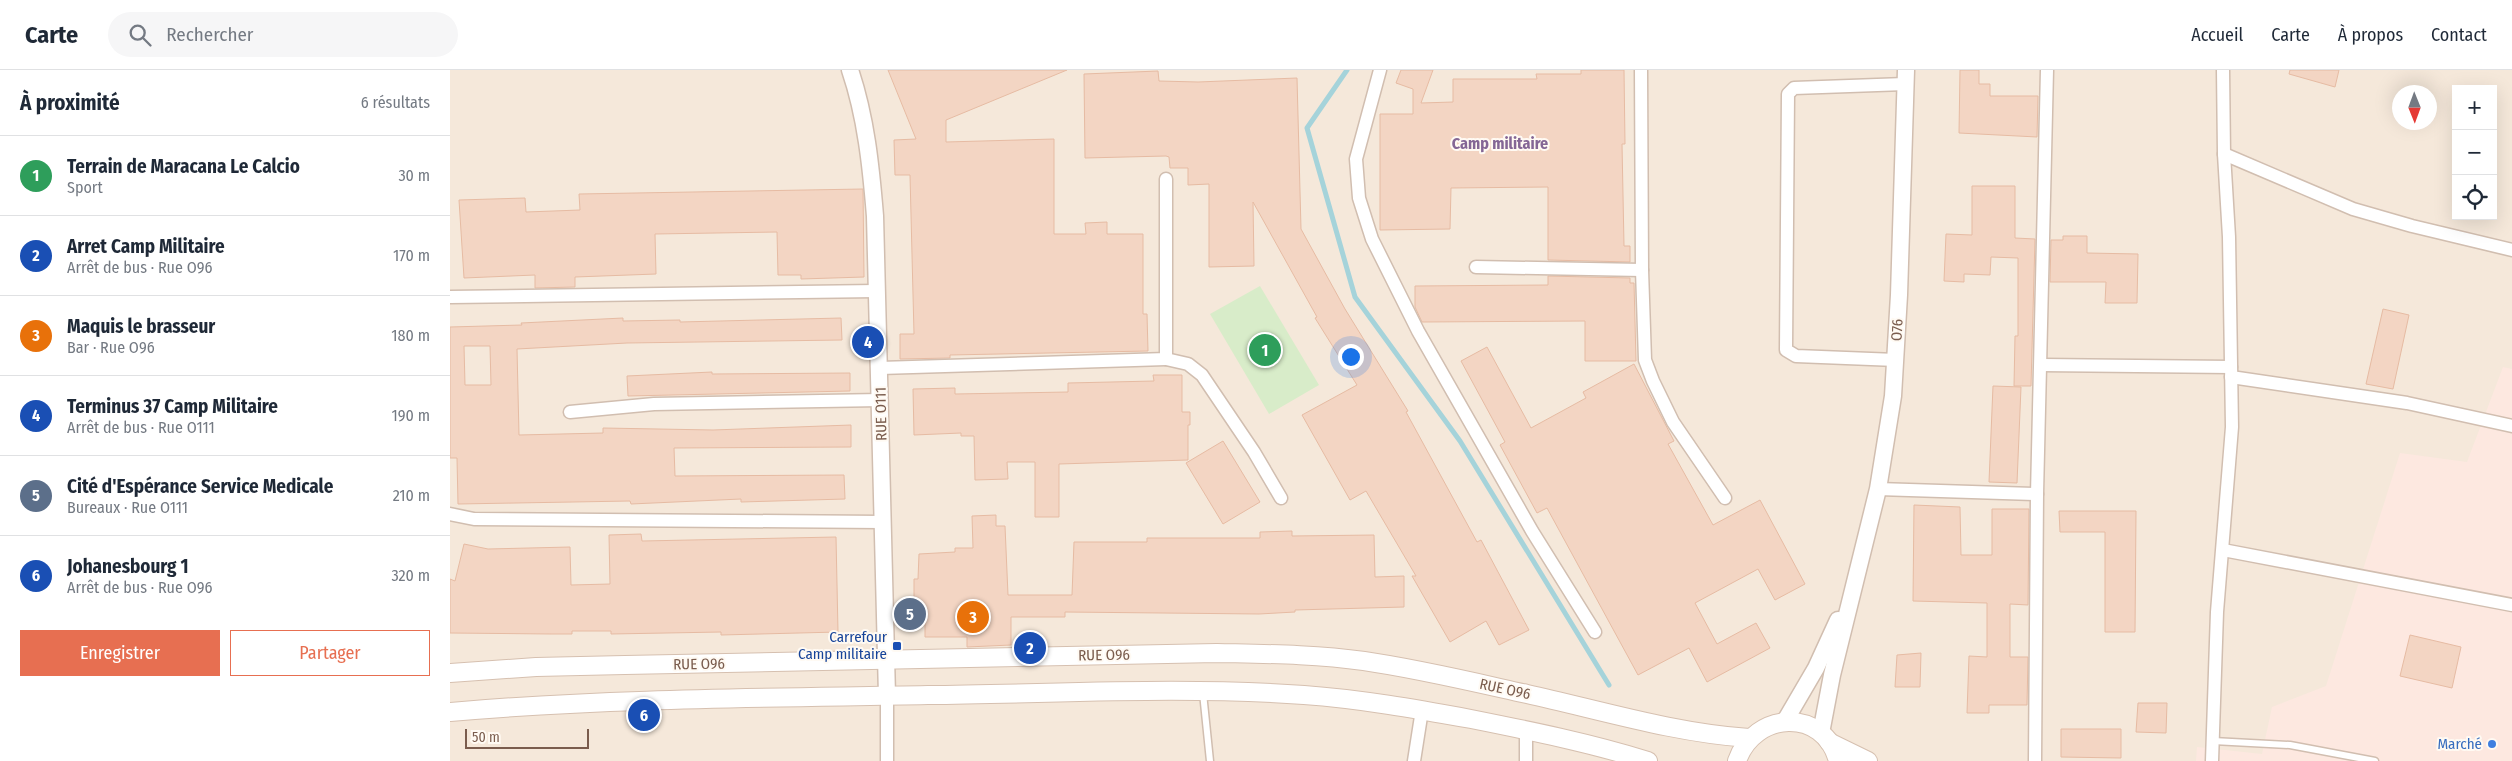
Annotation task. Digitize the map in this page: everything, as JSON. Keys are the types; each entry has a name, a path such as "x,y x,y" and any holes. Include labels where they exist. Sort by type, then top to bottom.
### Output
{"main road":[{"name":"RUE O96","path":"450,673 536,668 1207,654 1307,655 1363,661 1414,670 1724,736 1749,738"},
{"path":"450,712 518,706 640,701 887,696 1203,692 1303,695 1422,710 1526,730 1613,750 1648,761"},
{"path":"1737,761 1749,738 1771,724 1785,721 1810,726 1825,738 1868,761"},
{"path":"1825,738 1838,761"}],"street":[{"name":"RUE O111","path":"850,70 862,115 871,164 881,400 887,761"},
{"path":"1380,70 1364,123 1356,159 1358,198 1372,239 1422,340 1532,531 1596,632"},
{"path":"1641,70 1642,270 1645,360 1673,422 1725,498"},
{"path":"2035,761 2037,494 2042,365 2047,70"},
{"path":"2212,761 2217,612 2224,550 2232,427 2229,237 2224,154 2223,70"},
{"path":"1896,360 1796,356 1786,350 1788,94 1794,88 1906,77"},
{"name":"O76","path":"1854,586 1878,489 1896,360 1906,77"},
{"path":"2224,154 2352,209 2412,226 2512,250"},
{"path":"1166,179 1166,359"},
{"path":"1476,267 1642,270"},
{"path":"450,297 877,291"},
{"path":"880,368 1166,359 1188,364 1202,375 1254,452 1281,498"},
{"path":"2042,365 2231,372 2407,403 2512,426"},
{"path":"570,412 654,404 881,400"},
{"path":"1878,489 2037,494"},
{"path":"450,514 474,519 882,522"},
{"path":"2224,550 2512,605"},
{"path":"1785,721 1816,668 1854,586"},
{"path":"1825,738 1854,586"},
{"path":"1414,761 1422,710"},
{"path":"1526,730 1526,761"}],"lane":[{"path":"1203,692 1210,761"},
{"path":"2213,741 2290,746 2375,761"}],"shaded area":[{"path":"450,70 2512,70 2512,761 450,761"},
{"path":"2503,367 2512,369 2512,761 2196,761 2197,747 2262,754 2272,707 2326,686 2400,453 2467,462"}],"green space":[{"path":"1260,286 1319,385 1269,414 1210,314"}],"building":[{"path":"888,70 1067,70 946,120 946,142 1054,139 1054,234 1086,234 1085,223 1107,222 1107,234 1143,234 1143,314 1147,314 1148,351 950,355 950,358 900,359 900,334 914,334 910,175 895,175 894,140 916,139"},
{"path":"1401,70 1433,70 1421,103 1453,102 1453,79 1537,79 1536,74 1581,74 1581,70 1624,70 1625,144 1622,144 1624,246 1630,246 1630,262 1548,260 1548,187 1451,188 1450,229 1380,230 1380,114 1413,114 1413,89 1396,83"},
{"path":"1960,70 1979,70 1979,84 1990,84 1990,96 2038,96 2037,137 1959,133"},
{"path":"2290,70 2339,70 2335,87 2289,74"},
{"path":"1158,71 1159,81 1198,82 1297,78 1301,229 1345,309 1408,411 1406,412 1477,542 1481,540 1529,630 1499,645 1486,621 1450,642 1412,576 1416,576 1366,491 1350,500 1302,415 1357,385 1315,318 1317,317 1253,202 1254,266 1209,267 1209,184 1188,185 1188,168 1170,168 1169,157 1166,156 1085,158 1084,74"},
{"path":"1972,186 2015,186 2015,238 2035,239 2031,386 2014,386 2015,336 2018,336 2018,258 1991,257 1990,275 1964,274 1964,282 1944,281 1946,234 1972,235"},
{"path":"863,189 864,277 801,279 801,275 778,275 777,232 655,234 656,274 575,277 575,287 535,288 535,275 464,278 459,200 525,198 526,212 580,210 579,194"},
{"path":"2063,236 2087,236 2087,253 2138,254 2137,303 2105,303 2106,282 2050,282 2051,240 2063,240"},
{"path":"1548,276 1630,278 1630,283 1634,283 1636,361 1585,361 1585,321 1422,322 1415,307 1415,286 1548,285"},
{"path":"2383,309 2409,315 2393,389 2366,384"},
{"path":"623,318 623,321 680,320 680,322 841,318 842,340 627,343 517,349 519,435 603,433 603,428 713,430 851,425 851,447 674,448 675,476 844,475 845,499 741,502 741,499 631,504 630,501 458,504 457,458 450,458 450,327 522,325 521,323","holes":["464,346 490,346 491,385 465,385"]},
{"path":"1487,347 1531,428 1586,398 1583,392 1634,364 1674,441 1668,444 1713,525 1760,500 1805,584 1775,600 1758,569 1695,603 1717,644 1756,623 1770,648 1707,682 1689,648 1638,675 1547,508 1537,513 1500,445 1505,442 1461,361"},
{"path":"712,372 712,374 850,373 850,391 628,396 627,376"},
{"path":"1153,375 1182,375 1182,412 1190,412 1188,460 1059,464 1059,517 1035,517 1035,462 1007,462 1008,479 975,480 974,436 961,436 961,433 914,435 913,389 955,388 955,394 1068,392 1068,383 1154,381"},
{"path":"1993,386 2021,387 2017,483 1989,482"},
{"path":"1223,441 1260,502 1223,524 1186,463"},
{"path":"1914,505 1960,507 1961,555 1992,555 1992,509 2029,509 2028,605 2010,604 2010,657 2028,657 2027,705 1989,705 1989,713 1967,713 1969,656 1987,657 1987,603 1913,601"},
{"path":"2059,511 2136,511 2135,632 2105,632 2105,532 2060,532"},
{"path":"996,515 996,526 1005,526 1008,595 1072,595 1074,542 1147,542 1147,538 1260,538 1260,532 1292,531 1292,536 1374,535 1375,577 1404,576 1404,607 1295,610 1295,612 1259,614 1065,612 1065,617 1011,617 1011,645 967,647 967,637 925,637 925,606 914,606 914,579 918,579 919,554 955,552 955,548 973,548 972,516"},
{"path":"641,534 642,541 836,537 838,632 721,635 721,632 611,634 611,631 572,631 572,634 450,633 450,579 455,581 464,544 488,549 570,547 571,585 610,584 609,535"},
{"path":"2410,635 2461,647 2452,688 2400,676"},
{"path":"1921,653 1920,687 1895,687 1897,655"},
{"path":"2138,703 2167,703 2166,733 2136,732"},
{"path":"2061,729 2121,729 2121,758 2061,757"}],"waterway":[{"path":"1347,70 1307,128 1355,297 1460,441 1609,685"}],"place":[{"name":"Terminus 37 Camp Militaire","path":"868,342"},
{"name":"Terrain de Maracana Le Calcio","path":"1265,350"},
{"name":"Cité d'Espérance Service Medicale","path":"910,614"},
{"name":"Maquis le brasseur","path":"973,617"},
{"name":"Carrefour Camp militaire","path":"897,646"},
{"name":"Arret Camp Militaire","path":"1030,648"},
{"name":"Johanesbourg 1","path":"644,715"},
{"name":"Marché","path":"2492,744"}],"district":[{"name":"Camp militaire","path":"1500,143"}]}
